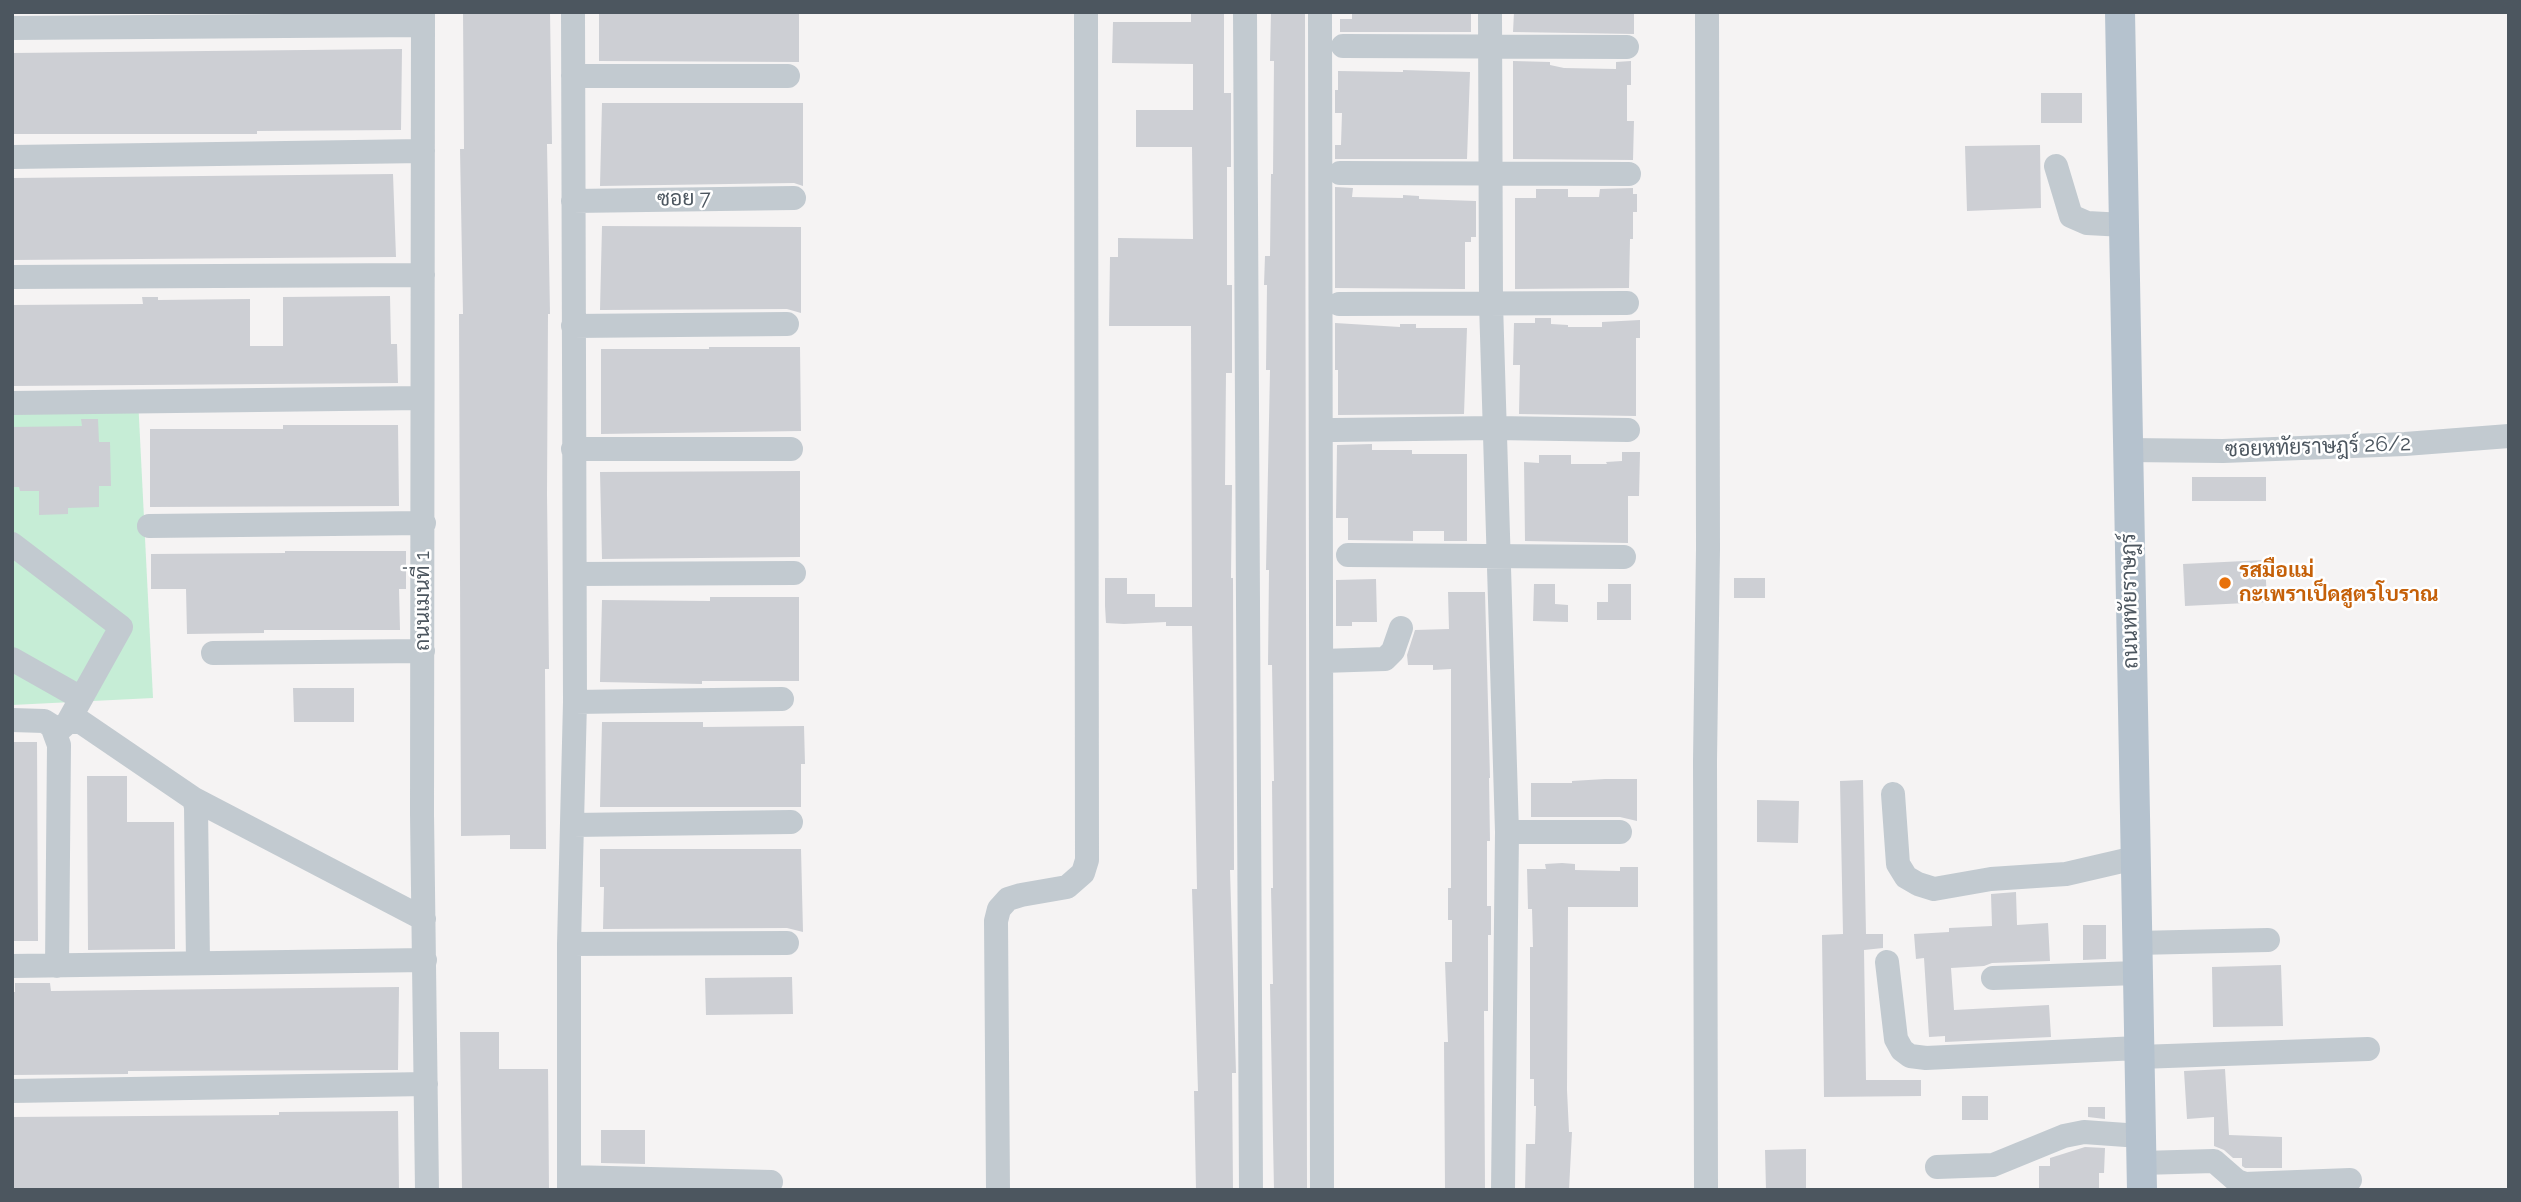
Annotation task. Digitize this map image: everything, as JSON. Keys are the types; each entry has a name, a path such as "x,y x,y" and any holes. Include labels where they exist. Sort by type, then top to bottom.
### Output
{"main road":[{"name":"ถนนหทัยราษฎร์","path":"2120,12 2141,1163"}],"street":[{"path":"573,12 573,449 576,574 569,944 569,1184 771,1182"},
{"path":"998,1190 996,920 999,909 1009,900 1021,895 1067,887 1083,873 1087,859 1086,12"},
{"path":"1245,12 1251,1190"},
{"path":"1320,12 1322,1190"},
{"path":"1490,12 1491,303 1507,832 1503,1190"},
{"path":"1706,1190 1705,761 1709,549 1707,12"},
{"path":"12,28 423,19"},
{"name":"ถนนเมนที่ 1","path":"423,19 422,814 427,1190"},
{"path":"1343,46 1627,47"},
{"path":"573,76 788,76"},
{"path":"12,157 423,151"},
{"path":"2056,166 2071,216 2087,223 2124,225"},
{"path":"1340,173 1629,174"},
{"name":"ซอย 7","path":"573,201 794,198"},
{"path":"12,277 423,275"},
{"path":"1339,304 1627,303"},
{"path":"573,326 787,324"},
{"path":"12,403 422,398"},
{"path":"1334,430 1628,430"},
{"name":"ซอยหทัยราษฎร์ 26/2","path":"2127,450 2223,451 2509,436"},
{"path":"573,449 791,449"},
{"path":"149,526 424,523"},
{"path":"12,544 121,627 82,698 62,728 59,746 57,966"},
{"path":"1348,555 1498,558 1624,556"},
{"path":"576,574 794,573"},
{"path":"1322,661 1385,659 1393,651 1401,628"},
{"path":"213,653 423,651"},
{"path":"12,659 82,698"},
{"path":"575,702 782,699"},
{"path":"12,720 44,721 62,728 81,722 194,799 424,919"},
{"path":"1893,794 1898,864 1906,877 1934,889 1991,879 2066,874 2135,858"},
{"path":"194,799 198,962"},
{"path":"573,825 791,822"},
{"path":"1507,832 1620,832"},
{"path":"2136,943 2268,940"},
{"path":"569,944 787,943"},
{"path":"12,966 425,961"},
{"path":"1887,962 1896,1040 1909,1056 1926,1058 2368,1049"},
{"path":"1993,978 2137,972"},
{"path":"12,1091 426,1084"},
{"path":"1937,1167 1993,1165 2064,1136 2084,1132 2141,1163 2214,1161 2237,1181 2245,1184 2350,1180"}],"green space":[{"path":"138,398 153,698 12,705 12,402"}],"building":[{"path":"463,12 550,12 552,144 547,144 550,314 547,494 549,669 545,669 546,849 510,849 510,835 461,836 459,314 463,314 460,149 464,149"},
{"path":"599,12 799,12 799,62 599,61"},
{"path":"1191,12 1224,12 1224,93 1231,93 1231,167 1227,167 1227,285 1232,285 1232,373 1226,373 1225,485 1232,485 1234,870 1230,870 1236,1073 1232,1073 1233,1190 1196,1190 1194,1091 1198,1091 1192,889 1197,889 1192,626 1166,626 1166,622 1106,623 1105,606 1105,578 1127,578 1127,594 1155,594 1155,607 1192,607 1191,326 1109,326 1110,257 1118,257 1118,238 1193,239 1192,147 1136,147 1136,110 1193,110 1193,64 1112,63 1113,22 1191,22"},
{"path":"1271,12 1305,12 1307,1190 1274,1190 1270,984 1273,984 1271,888 1274,781 1272,665 1268,665 1269,570 1266,570 1270,370 1266,370 1267,285 1264,285 1265,256 1270,256 1273,174 1274,61 1270,61"},
{"path":"1352,12 1471,12 1471,32 1340,32 1340,19 1352,19"},
{"path":"1514,12 1634,12 1634,34 1513,32"},
{"path":"402,49 401,130 257,131 257,134 12,134 12,53"},
{"path":"1513,61 1550,62 1550,65 1564,68 1616,69 1616,62 1631,61 1631,85 1627,85 1627,121 1634,121 1633,160 1513,159"},
{"path":"1338,71 1470,72 1467,159 1335,159 1335,145 1341,145 1342,113 1335,113"},
{"path":"2041,93 2082,93 2082,123 2041,123"},
{"path":"602,103 803,103 803,186 794,183 600,186"},
{"path":"2040,145 2041,208 1967,211 1965,146"},
{"path":"393,174 396,257 12,260 12,178"},
{"path":"1335,187 1353,188 1352,197 1403,198 1403,195 1419,196 1419,199 1476,201 1476,237 1471,237 1471,242 1465,242 1465,289 1335,288"},
{"path":"1633,188 1633,194 1637,194 1637,212 1633,212 1633,239 1630,239 1629,288 1515,289 1515,198 1536,198 1536,189 1568,189 1568,197 1599,197 1600,189"},
{"path":"602,226 801,227 801,313 787,309 600,310"},
{"path":"390,296 391,344 397,344 398,383 12,386 12,305 143,304 142,297 158,297 158,300 250,299 250,346 283,346 283,297"},
{"path":"1535,318 1551,318 1551,324 1568,327 1602,327 1602,322 1640,320 1640,338 1636,338 1636,416 1519,414 1520,365 1513,365 1514,323 1535,323"},
{"path":"1335,323 1467,328 1464,414 1338,415"},
{"path":"800,347 801,431 601,434 601,349"},
{"path":"81,419 98,419 99,442 110,442 111,486 99,486 99,507 68,508 68,514 39,515 39,491 20,491 19,487 12,487 12,427 82,426"},
{"path":"283,425 398,425 399,506 150,507 150,429 283,429"},
{"path":"1372,444 1372,450 1412,450 1412,454 1467,454 1467,541 1444,541 1444,531 1413,531 1413,541 1348,540 1348,518 1336,518 1337,445"},
{"path":"1622,452 1640,452 1639,496 1628,496 1628,543 1525,541 1524,462 1539,463 1539,455 1571,455 1571,464 1607,464 1606,462 1622,461"},
{"path":"800,471 800,557 602,559 600,472"},
{"path":"2192,477 2266,477 2266,501 2192,501"},
{"path":"406,551 406,589 399,589 400,630 264,630 264,633 187,634 186,589 151,589 151,554"},
{"name":"รสมือแม่ กะเพราเป็ดสูตรโบราณ","path":"2265,560 2267,602 2185,606 2183,564"},
{"path":"1734,578 1765,578 1765,598 1734,598"},
{"path":"1376,579 1377,622 1352,622 1352,626 1336,626 1336,580"},
{"path":"1534,584 1555,584 1555,604 1568,605 1568,622 1533,621"},
{"path":"1608,584 1631,584 1631,620 1597,620 1597,602 1608,602"},
{"path":"1448,592 1485,592 1490,778 1487,906 1491,906 1491,935 1488,935 1488,1011 1484,1011 1485,1190 1445,1190 1444,1042 1448,1042 1445,962 1452,962 1452,920 1448,920 1448,888 1451,888 1451,669 1433,670 1433,665 1408,665 1407,655 1415,630 1449,629"},
{"path":"710,597 799,597 799,681 702,681 702,684 600,682 602,600 710,601"},
{"path":"293,688 354,688 354,722 294,722"},
{"path":"602,722 703,722 703,727 804,726 805,764 801,764 801,807 600,807"},
{"path":"12,742 37,742 38,941 12,941"},
{"path":"87,776 127,776 127,822 174,822 175,949 88,950"},
{"path":"1637,779 1637,821 1620,817 1531,817 1531,783 1572,783"},
{"path":"1863,780 1866,934 1883,934 1883,948 1864,950 1866,1080 1921,1080 1921,1096 1824,1097 1822,935 1843,934 1840,781"},
{"path":"1757,800 1799,801 1798,843 1757,842"},
{"path":"600,849 801,849 803,932 787,928 603,929 604,887 600,887"},
{"path":"1545,864 1575,864 1575,870 1620,871 1620,867 1638,867 1638,907 1568,907 1567,1090 1569,1132 1572,1132 1569,1190 1525,1190 1526,1144 1535,1144 1536,1106 1534,1079 1530,1079 1530,947 1533,947 1527,869 1546,869"},
{"path":"2016,892 2017,925 2048,923 2050,961 1951,968 1954,1010 2049,1005 2051,1037 1945,1042 1945,1036 1929,1037 1924,958 1916,959 1914,934 1949,932 1949,928 1992,926 1991,894"},
{"path":"2083,925 2106,925 2106,959 2083,960"},
{"path":"2281,965 2283,1026 2213,1027 2212,967"},
{"path":"792,977 793,1014 706,1015 705,978"},
{"path":"15,983 50,983 51,991 399,987 398,1070 128,1071 128,1074 12,1075 12,992 15,992"},
{"path":"460,1032 499,1032 499,1069 548,1069 549,1190 462,1190"},
{"path":"2225,1069 2229,1135 2282,1137 2282,1168 2245,1168 2242,1166 2242,1158 2233,1158 2214,1146 2214,1117 2187,1119 2184,1071"},
{"path":"1962,1096 1988,1096 1988,1120 1962,1120"},
{"path":"2088,1107 2105,1107 2105,1119 2088,1117"},
{"path":"398,1111 399,1190 12,1190 12,1117 279,1115 279,1112"},
{"path":"601,1130 645,1130 645,1164 601,1163"},
{"path":"2085,1147 2105,1148 2104,1173 2099,1173 2099,1190 2039,1190 2039,1166 2050,1166 2050,1158"},
{"path":"1806,1149 1806,1190 1766,1190 1765,1150"}],"place":[{"name":"รสมือแม่ กะเพราเป็ดสูตรโบราณ","path":"2225,583"}]}
